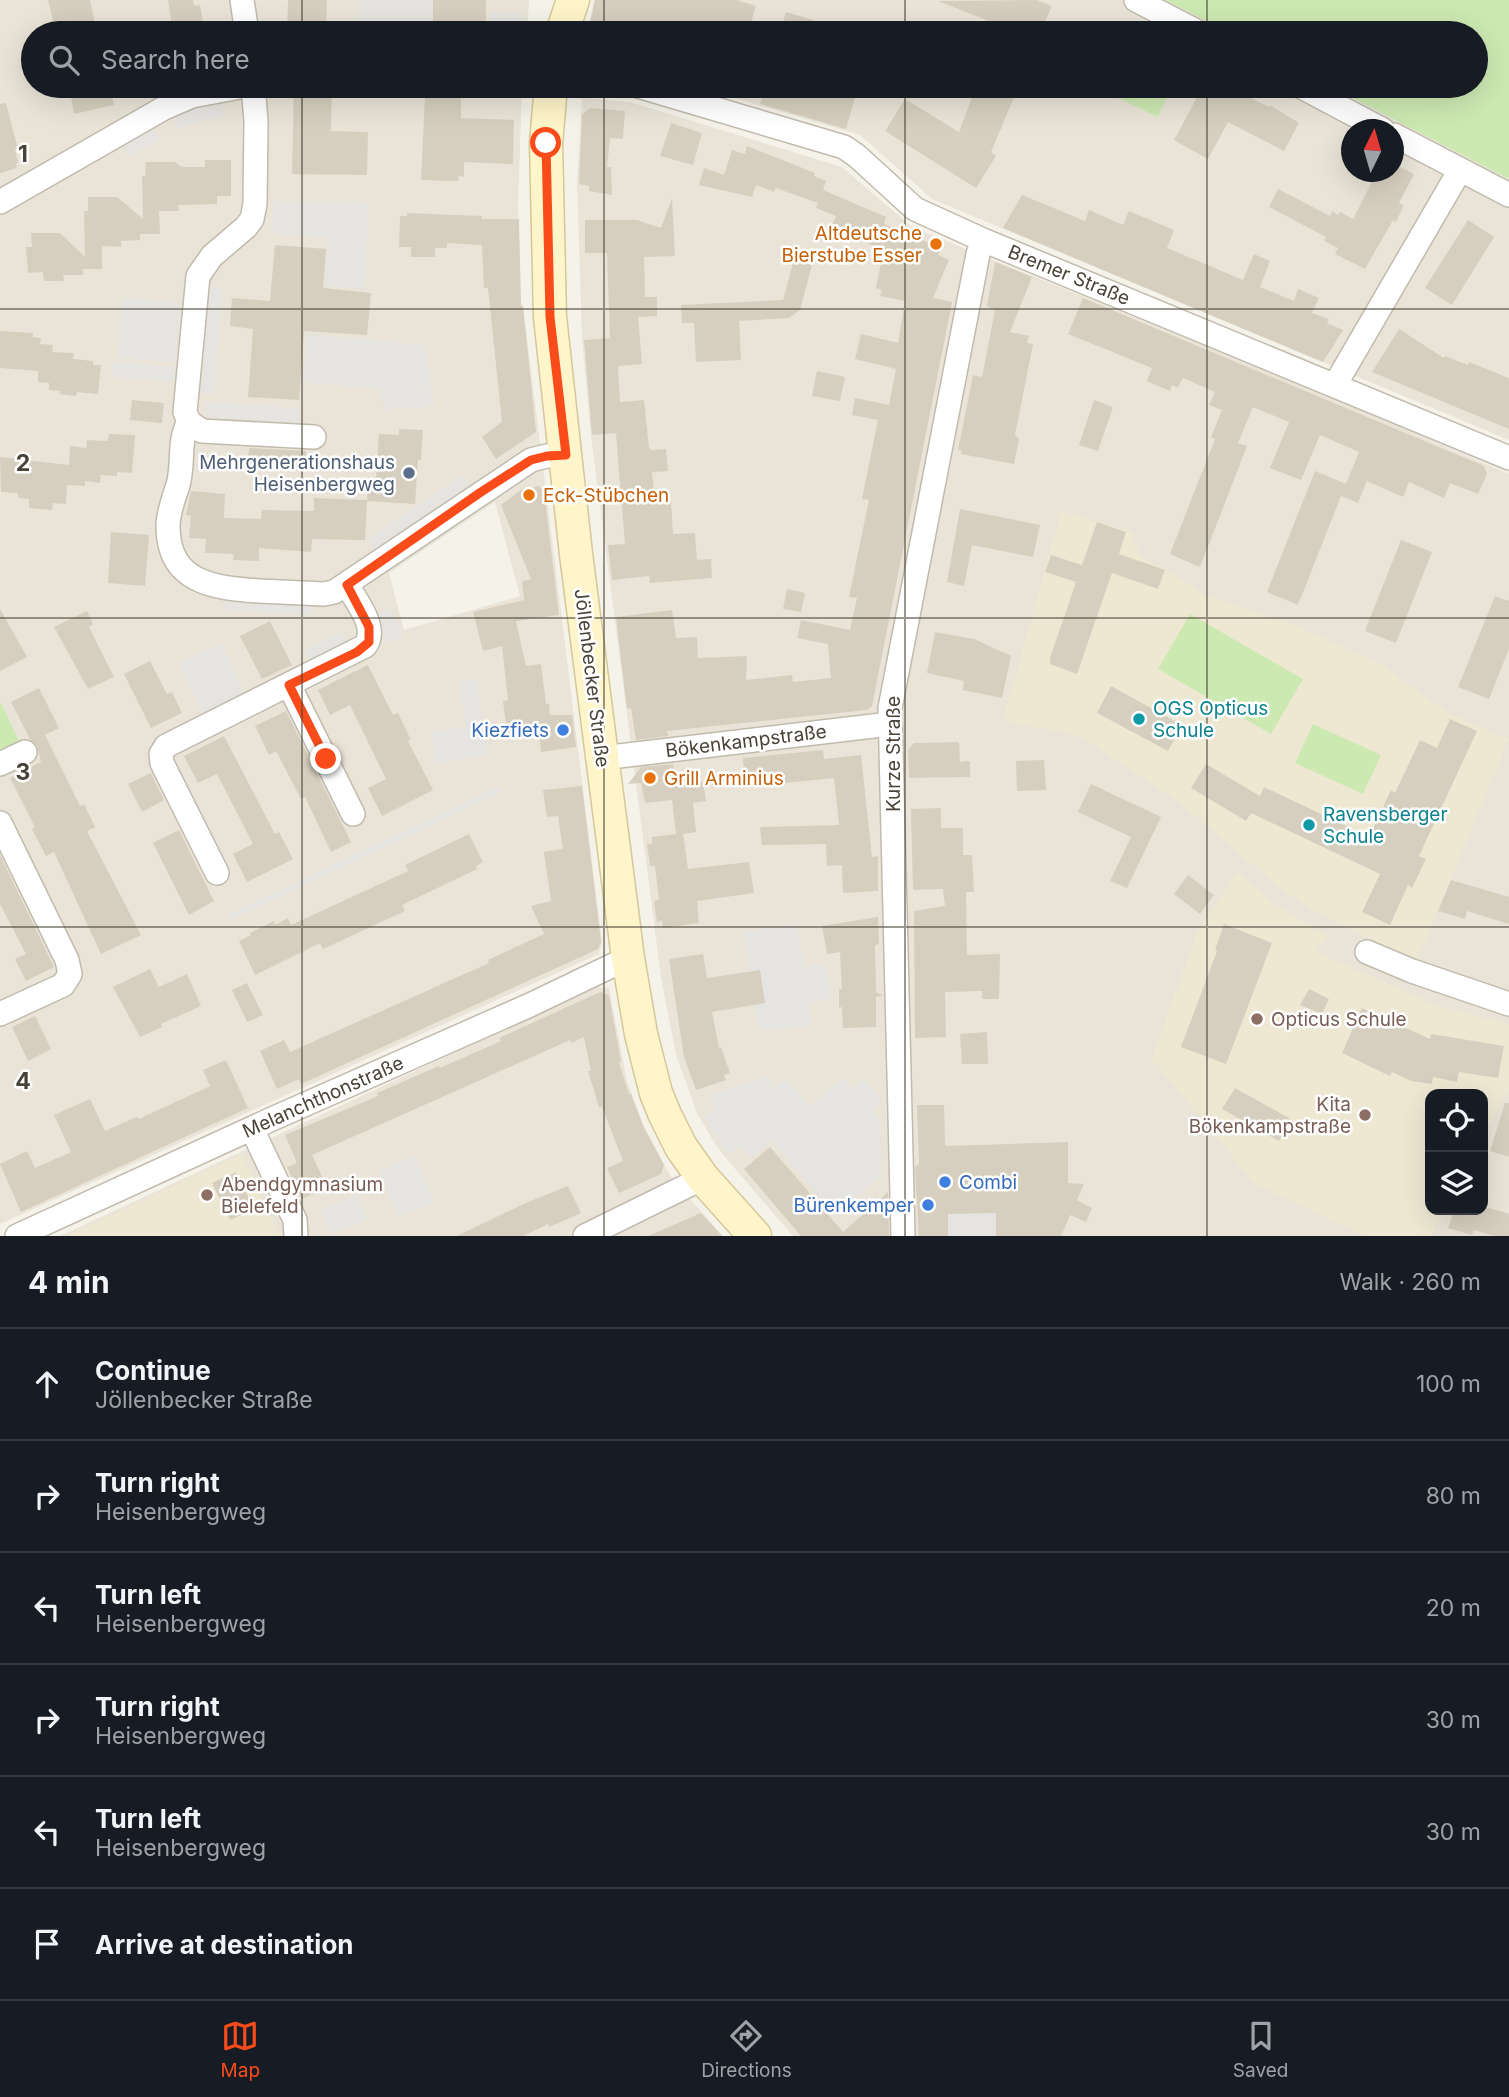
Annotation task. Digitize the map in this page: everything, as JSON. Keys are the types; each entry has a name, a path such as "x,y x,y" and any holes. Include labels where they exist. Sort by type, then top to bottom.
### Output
{"main road":[{"path":"550,0 551,21"},
{"path":"566,21 573,0"},
{"name":"Jöllenbecker Straße","path":"550,98 546,143 550,317 576,554 628,958 641,1034 656,1093 681,1147 703,1178 755,1236"}],"street":[{"path":"242,0 245,21"},
{"path":"1136,0 1177,21"},
{"path":"0,202 187,98"},
{"path":"254,98 255,205 252,219 212,256 198,276 185,412 189,422 202,431 314,437"},
{"name":"Bremer Straße","path":"679,98 841,146 857,156 915,209 983,240 1509,458"},
{"path":"1323,98 1362,119"},
{"path":"1404,140 1509,195"},
{"path":"1335,385 1460,170"},
{"name":"Kurze Straße","path":"903,1236 890,724 892,692 978,254 983,240"},
{"path":"189,422 184,429 182,464 168,524 170,547 186,572 209,586 231,589 324,594 347,585 531,460 566,455"},
{"path":"217,873 162,763 161,754 166,746 357,652 369,642 369,627 347,585"},
{"path":"289,685 353,814"},
{"name":"Bökenkampstraße","path":"602,758 890,724"},
{"path":"0,764 25,752"},
{"path":"0,823 67,960 70,974 63,985 0,1014"},
{"path":"1367,952 1412,971 1509,1004"},
{"name":"Melanchthonstraße","path":"17,1236 530,1005 628,958"},
{"path":"252,1129 295,1220 296,1236"},
{"path":"585,1236 703,1178"}],"shaded area":[{"path":"0,0 529,0 528,21 21,21 21,98 522,98 518,206 521,305 602,942 599,954 0,1224","holes":["495,502 520,596 404,630 389,573"]},
{"path":"360,0 433,0 433,21 359,21"},
{"path":"594,0 1168,0 1208,21 590,21"},
{"path":"491,12 521,13 521,21 491,21"},
{"path":"582,98 633,103 842,167 912,227 1324,394 1509,474 1509,1236 793,1236 715,1144 697,1113 676,1055 661,977 591,436 582,339 577,182"},
{"path":"735,98 1354,98 1394,119 1341,119 1341,182 1404,182 1404,124 1509,179 1509,440 932,199 860,135"},
{"path":"223,101 223,119 205,119 179,129 170,114 191,105"},
{"path":"151,125 160,139 129,157 121,143"},
{"path":"273,201 369,202 364,289 325,286 329,238 272,233"},
{"path":"207,286 222,287 214,394 198,393"},
{"path":"123,298 180,303 176,362 118,358"},
{"path":"307,334 424,345 434,406 384,410 381,389 303,382"},
{"path":"112,362 175,367 174,381 111,377"},
{"path":"206,402 299,408 298,423 205,417"},
{"path":"462,475 471,489 377,553 368,540"},
{"path":"1061,511 1132,532 1140,557 1173,573 1205,595 1292,624 1379,663 1449,714 1509,739 1416,963 1311,909 1278,886 1180,803 1080,736 1003,721"},
{"path":"226,596 313,601 313,615 225,610"},
{"path":"390,608 403,636 388,643 375,615"},
{"path":"341,632 347,644 311,662 305,649"},
{"path":"221,643 245,695 203,714 179,663"},
{"path":"476,679 488,755 436,763 431,732 466,726 459,682"},
{"path":"499,786 502,792 230,920 228,915"},
{"path":"1237,872 1276,905 1327,936 1316,952 1436,1005 1509,1024 1509,1087 1488,1127 1488,1089 1425,1089 1425,1215 1441,1215 1430,1236 1365,1236 1254,1183 1157,1065 1151,1062 1196,935"},
{"path":"797,924 804,967 826,965 831,999 808,1002 811,1027 759,1029 744,932"},
{"path":"596,987 609,988 627,1081 644,1126 673,1180 723,1236 60,1236"},
{"path":"769,1075 773,1088 786,1079 809,1106 843,1078 852,1089 864,1079 881,1100 871,1110 880,1121 882,1162 877,1167 883,1174 845,1206 836,1196 826,1205 772,1140 751,1158 741,1146 729,1155 704,1117 716,1109 711,1095"},
{"name":"Abendgymnasium Bielefeld","path":"242,1154 279,1236 67,1236"},
{"path":"414,1156 434,1202 399,1217 379,1171"},
{"path":"357,1194 367,1219 331,1234 320,1210"},
{"path":"996,1213 996,1236 948,1236 948,1214"}],"green space":[{"path":"1166,0 1509,0 1509,179 1404,124 1404,119 1394,119 1353,98 1488,98 1488,21 1207,21"},
{"path":"1118,98 1167,98 1158,117"},
{"path":"1190,614 1303,679 1271,734 1158,669"},
{"path":"0,701 20,743 0,753"},
{"path":"1313,724 1381,755 1363,794 1295,763"}],"building":[{"path":"48,0 90,0 94,21 53,21"},
{"path":"168,0 193,0 194,6 200,5 203,21 171,21"},
{"path":"288,0 327,0 326,21 287,21"},
{"path":"433,0 486,0 486,21 433,21"},
{"path":"595,0 737,0 756,6 752,21 591,21"},
{"path":"1037,0 1052,6 1045,21 988,21 938,1"},
{"path":"786,12 816,21 783,21"},
{"path":"71,98 113,98 114,105 74,114"},
{"path":"294,98 332,98 331,131 368,132 367,175 292,174"},
{"path":"425,98 461,98 461,118 514,120 513,164 464,162 464,177 459,176 458,181 421,180"},
{"path":"762,98 855,98 846,129 760,104"},
{"path":"972,98 1014,98 991,152 996,156 976,188 885,131 905,99 959,132"},
{"path":"1197,98 1251,98 1269,107 1270,105 1299,123 1284,151 1228,122 1208,159 1174,140"},
{"path":"6,103 18,149 15,150 18,163 17,168 0,173 0,104"},
{"path":"590,108 625,111 623,139 610,138 607,167 611,167 612,195 589,191 589,186 579,184 582,115"},
{"path":"671,123 702,133 693,165 660,156"},
{"path":"747,146 815,173 814,176 826,181 823,190 886,217 884,224 941,248 938,255 949,260 933,298 952,302 872,706 867,710 667,731 668,736 636,740 631,708 627,709 616,617 672,610 676,638 697,637 698,658 747,656 746,680 792,675 793,682 831,678 828,644 797,638 801,620 850,630 857,598 849,597 869,500 862,499 878,420 852,415 855,398 889,405 896,369 855,359 861,334 898,343 905,301 880,296 882,290 876,288 882,257 872,252 874,246 831,228 836,216 816,208 818,203 776,188 774,192 756,185 752,197 699,185 704,168 724,175 732,150 745,154"},
{"path":"205,160 231,160 231,196 217,196 217,204 178,205 179,211 159,211 160,234 140,234 140,240 121,241 121,247 102,246 102,269 83,269 83,275 63,275 64,281 44,281 43,272 28,273 26,247 32,247 31,233 60,233 85,257 84,211 88,211 88,197 117,197 143,219 142,176 145,176 146,162 175,162 182,167 205,167"},
{"path":"1404,169 1414,174 1399,203 1404,205 1396,222 1393,220 1365,269 1335,254 1338,248 1324,241 1326,237 1269,207 1278,189 1330,216 1332,211 1338,215 1340,212 1353,219 1372,182 1404,182"},
{"path":"1022,195 1085,221 1089,210 1123,225 1129,211 1174,230 1167,248 1243,280 1254,254 1270,261 1260,287 1294,301 1298,289 1319,298 1312,313 1329,319 1327,323 1343,330 1323,362 1003,228"},
{"path":"672,198 675,256 644,257 645,297 657,297 657,316 638,317 642,364 618,366 620,402 644,400 649,448 666,449 668,471 652,472 655,504 671,502 673,534 695,533 697,560 711,559 712,578 650,583 649,576 612,580 608,545 625,544 616,433 592,435 584,340 610,338 607,253 585,253 585,220 637,220 661,228"},
{"path":"407,213 519,219 521,306 536,432 496,459 482,437 502,422 488,288 484,288 482,245 447,243 447,248 435,248 435,257 411,257 411,247 399,247 400,216 407,216"},
{"path":"1468,220 1494,237 1452,305 1425,288"},
{"path":"275,245 326,249 323,288 371,293 367,335 304,331 299,400 248,397 253,329 230,326 232,298 270,301"},
{"path":"794,260 812,265 800,310 789,318 739,321 741,360 696,362 694,323 682,323 681,305 783,300"},
{"path":"995,262 1032,277 1010,332 1029,336 1027,343 1033,344 1015,435 1019,439 1014,464 961,454 962,450 958,450 973,375 982,377 995,310 987,306"},
{"path":"1083,298 1484,466 1487,474 1478,494 1450,483 1444,498 1409,482 1403,497 1367,481 1358,503 1341,496 1298,605 1267,592 1315,471 1346,484 1359,452 1320,435 1301,480 1270,468 1289,422 1253,407 1238,443 1247,446 1200,567 1170,554 1215,439 1211,437 1222,410 1209,405 1215,392 1183,378 1178,388 1172,385 1170,391 1147,381 1152,368 1068,334"},
{"path":"1399,329 1444,358 1445,356 1468,365 1469,362 1509,378 1509,429 1372,372"},
{"path":"0,331 33,333 33,337 41,338 40,344 53,345 52,352 74,353 73,359 93,361 93,365 101,365 98,394 59,394 60,391 49,390 49,383 38,382 38,371 0,368"},
{"path":"817,371 845,377 840,401 812,396"},
{"path":"132,400 164,403 162,423 130,420"},
{"path":"1094,400 1113,407 1098,451 1079,445"},
{"path":"399,429 423,430 415,504 367,501 368,477 376,478 379,434 399,435"},
{"path":"109,434 135,435 132,473 101,475 100,483 85,481 85,486 67,485 66,504 53,503 52,510 29,508 29,499 18,498 18,493 1,492 0,457 69,465 70,446 86,448 87,440 108,441"},
{"path":"249,448 306,451 305,468 248,464"},
{"path":"538,486 544,491 559,615 516,621 526,666 541,664 550,715 572,715 576,747 541,752 539,734 508,738 503,701 508,700 502,646 483,651 473,612 524,600 522,581 531,579 501,505 522,489"},
{"path":"191,491 225,494 224,518 261,519 262,510 314,511 314,498 367,500 365,540 312,539 311,552 259,548 259,561 233,560 234,554 205,553 206,539 189,538 191,516 186,515"},
{"path":"960,509 1040,525 1033,557 972,545 964,586 947,582"},
{"path":"1097,522 1126,532 1119,554 1165,570 1158,589 1112,573 1077,674 1050,664 1076,582 1045,572 1051,555 1082,565"},
{"path":"111,532 149,535 145,586 108,583"},
{"path":"1401,540 1432,552 1396,643 1365,631"},
{"path":"787,589 805,593 801,612 783,609"},
{"path":"1495,596 1509,601 1509,649 1489,699 1458,687"},
{"path":"0,609 27,657 0,671"},
{"path":"87,611 93,624 89,627 114,677 88,689 54,627"},
{"path":"270,621 292,665 262,679 240,636"},
{"path":"935,632 974,639 1011,656 1002,698 963,690 964,681 927,673"},
{"path":"150,661 167,694 172,692 182,713 151,728 124,674"},
{"path":"368,665 393,715 398,713 411,740 408,741 433,790 382,816 368,788 386,779 350,705 330,715 318,690"},
{"name":"OGS Opticus Schule","path":"1111,686 1182,725 1168,751 1097,713"},
{"path":"39,688 59,728 45,735 80,806 84,804 95,827 87,831 141,935 101,954 54,852 46,856 32,829 35,827 10,778 41,762 37,745 30,739 11,702"},
{"path":"286,711 351,842 331,852 305,797 301,799 276,751 269,755 255,726"},
{"name":"Ravensberger Schule","path":"1450,719 1477,731 1419,856 1426,859 1412,888 1408,885 1390,925 1362,912 1380,874 1251,813 1246,821 1191,788 1206,764 1260,796 1264,787 1369,837 1391,790 1395,793 1420,740 1437,748"},
{"path":"224,736 275,834 279,832 293,859 247,882 233,854 253,844 217,774 198,783 184,756"},
{"path":"959,742 960,762 970,761 970,777 909,778 908,750 914,743"},
{"path":"823,750 824,759 861,755 872,857 878,856 878,891 843,893 842,865 827,866 826,844 762,845 760,827 839,825 834,778 745,787 743,758"},
{"path":"1044,760 1046,790 1017,791 1016,761"},
{"path":"673,764 677,786 703,782 706,801 693,803 696,832 683,834 688,869 749,862 754,893 697,901 699,923 663,928 662,921 657,922 654,901 659,900 655,866 650,866 647,844 652,844 652,837 676,834 672,800 645,803 641,783 628,784 641,767"},
{"path":"151,773 164,800 142,812 128,784"},
{"path":"1091,784 1161,817 1127,888 1110,881 1131,837 1078,812"},
{"path":"582,786 601,942 598,949 301,1084 299,1079 277,1089 260,1051 284,1040 290,1052 489,963 488,960 544,934 531,906 551,901 544,852 563,849 558,816 547,817 543,790"},
{"path":"941,808 941,828 963,828 963,855 972,855 974,892 966,892 967,955 1000,954 999,999 982,999 982,991 945,992 946,1037 915,1038 914,911 945,906 943,889 913,890 911,809"},
{"path":"179,830 214,901 189,915 153,843"},
{"path":"469,834 483,862 476,866 477,869 402,905 405,911 323,949 320,943 255,975 239,941 251,935 250,933 274,921 275,925 288,918 291,925 408,871 405,865"},
{"path":"0,855 54,967 26,981 15,959 26,954 0,904"},
{"path":"1188,875 1214,895 1200,914 1174,894"},
{"path":"1451,880 1509,897 1509,924 1467,911 1465,919 1438,911"},
{"path":"878,917 879,944 875,945 876,992 883,995 876,997 876,1027 843,1028 842,1007 839,1008 839,989 842,989 840,952 827,954 822,926"},
{"path":"1224,924 1272,943 1226,1064 1181,1047 1217,951 1215,950"},
{"path":"703,954 707,978 760,970 765,1003 712,1012 719,1048 721,1047 730,1073 724,1075 726,1080 696,1090 684,1057 669,959"},
{"path":"150,969 159,987 187,974 201,1006 140,1037 113,987"},
{"path":"247,983 263,1015 247,1022 232,990"},
{"path":"1309,989 1329,999 1322,1014 1300,1005"},
{"path":"600,992 609,995 621,1062 619,1063 643,1126 664,1165 661,1174 619,1193 607,1168 623,1161 602,1107 599,1107 588,1071 591,1071 584,1037 571,1043 570,1040 312,1155 327,1187 302,1199 287,1167 297,1163 285,1135 501,1041 499,1038"},
{"path":"1362,1008 1430,1039 1431,1034 1504,1046 1498,1078 1459,1072 1457,1082 1433,1077 1432,1084 1411,1081 1392,1072 1390,1076 1342,1053"},
{"path":"35,1016 51,1049 28,1061 12,1027"},
{"path":"987,1032 988,1064 962,1064 960,1034"},
{"path":"226,1060 248,1108 21,1212 0,1164 27,1151 35,1168 71,1152 54,1115 90,1099 105,1131 137,1117 139,1119 210,1086 203,1070"},
{"path":"1235,1088 1291,1119 1279,1141 1222,1109"},
{"path":"1505,1103 1509,1103 1509,1157 1490,1151"},
{"path":"917,1105 944,1105 945,1146 1068,1142 1068,1183 1084,1184 1077,1200 1092,1208 1086,1222 1070,1215 1061,1236 996,1236 996,1213 948,1214 948,1236 919,1236 915,1167 919,1164"},
{"path":"770,1147 843,1232 888,1192 889,1236 801,1236 744,1169"},
{"path":"236,1172 254,1209 230,1220 212,1183"},
{"path":"568,1186 581,1213 523,1236 457,1236 528,1202"},
{"path":"1488,1208 1509,1214 1509,1236 1494,1236 1474,1230 1472,1235 1448,1228 1452,1215 1488,1215"},
{"path":"701,1213 722,1236 648,1236"}],"place":[{"name":"Altdeutsche Bierstube Esser","path":"936,244"},
{"name":"Mehrgenerationshaus Heisenbergweg","path":"409,473"},
{"name":"Eck-Stübchen","path":"529,495"},
{"name":"OGS Opticus Schule","path":"1139,719"},
{"name":"Kiezfiets","path":"563,730"},
{"name":"Grill Arminius","path":"650,778"},
{"name":"Ravensberger Schule","path":"1309,825"},
{"name":"Opticus Schule","path":"1257,1019"},
{"name":"Kita Bökenkampstraße","path":"1365,1115"},
{"name":"Combi","path":"945,1182"},
{"name":"Abendgymnasium Bielefeld","path":"207,1195"},
{"name":"Bürenkemper","path":"928,1205"}],"route":[{"path":"326,759 289,685 357,652 369,642 369,627 347,585 531,460 566,455 550,317 546,143"}]}
